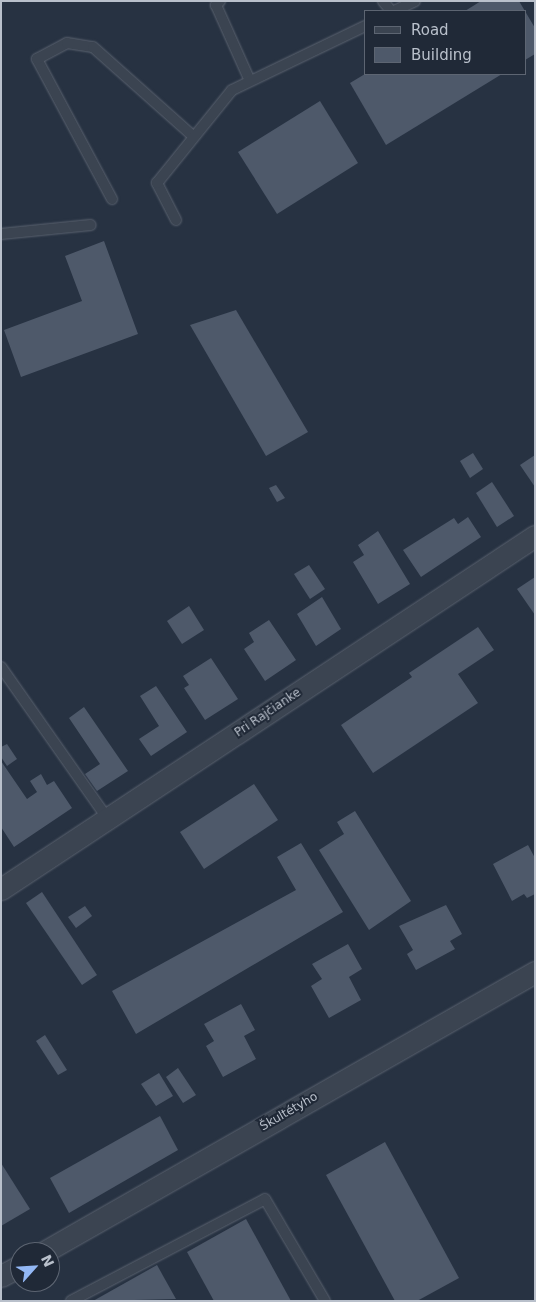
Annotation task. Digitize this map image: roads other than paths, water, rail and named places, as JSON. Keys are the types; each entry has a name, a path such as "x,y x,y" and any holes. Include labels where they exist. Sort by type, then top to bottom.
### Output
{"street":[{"name":"Pri Rajčianke","path":"1,889 535,536"},
{"name":"Škultétyho","path":"60,1243 535,972"}],"lane":[{"path":"220,1 216,5 250,81"},
{"path":"383,1 392,10"},
{"path":"395,10 415,1"},
{"path":"176,220 157,183 232,90 364,26"},
{"path":"112,199 37,59 67,42 92,47 193,136"},
{"path":"1,234 91,225"},
{"path":"1,667 108,819"},
{"path":"71,1301 265,1199 326,1301"}]}
